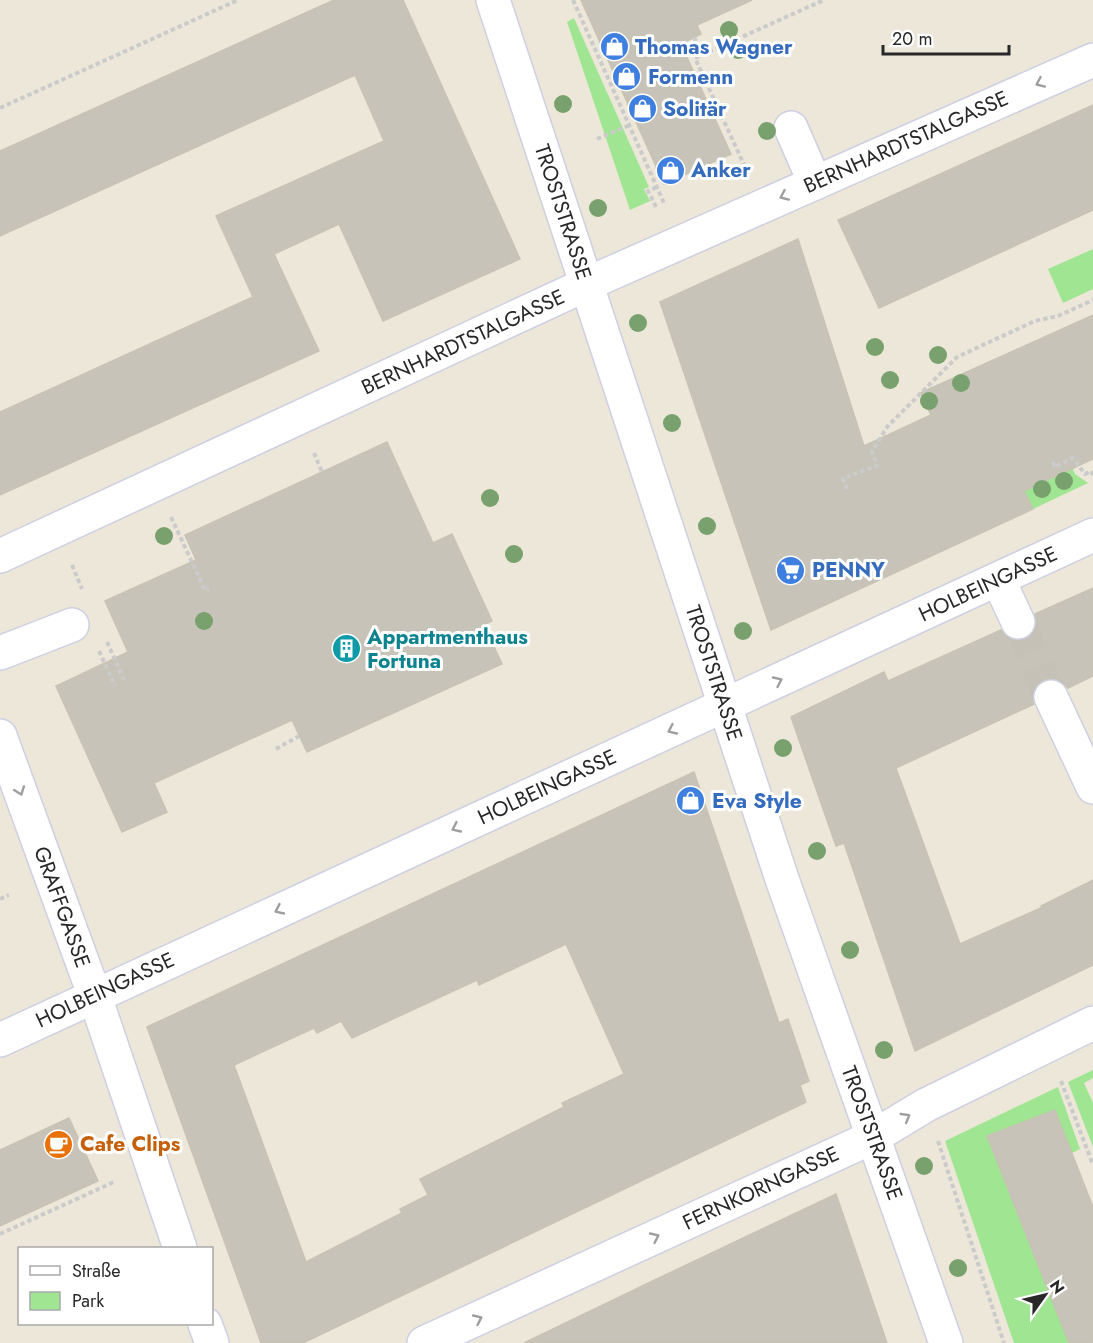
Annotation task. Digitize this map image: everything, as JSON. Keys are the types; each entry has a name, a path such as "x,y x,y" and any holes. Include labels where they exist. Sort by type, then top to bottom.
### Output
{"street":[{"name":"TROSTSTRASSE","path":"493,0 782,879 946,1343"},
{"name":"BERNHARDTSTALGASSE","path":"0,556 587,284 1093,60"},
{"path":"791,128 815,183"},
{"name":"HOLBEINGASSE","path":"0,1040 94,994 1093,535"},
{"path":"998,579 1018,622"},
{"path":"0,653 72,625"},
{"path":"1051,697 1093,787"},
{"name":"GRAFFGASSE","path":"0,736 94,994 180,1247"},
{"name":"FERNKORNGASSE","path":"424,1343 873,1137 926,1105 1093,1023"},
{"path":"207,1325 212,1343"}],"path":[{"path":"0,108 238,0"},
{"path":"573,0 664,203"},
{"path":"745,167 695,58 823,0"},
{"path":"694,37 702,54"},
{"path":"725,123 732,120"},
{"path":"597,139 630,125"},
{"path":"656,207 648,191 657,187"},
{"path":"847,489 843,478 877,466 872,452 887,428 957,357 1035,321 1058,316 1093,300"},
{"path":"312,449 322,472"},
{"path":"1053,462 1055,467 1073,458 1085,474 1091,471 1093,475"},
{"path":"170,514 202,585 206,590 210,589"},
{"path":"69,559 78,579"},
{"path":"99,652 115,686"},
{"path":"118,667 125,682"},
{"path":"276,748 299,736"},
{"path":"0,899 9,895"},
{"path":"1047,1046 1093,1165"},
{"path":"926,1105 1005,1343"},
{"path":"0,1234 84,1196"}],"green space":[{"path":"574,18 649,187 644,189 650,201 630,210 567,22"},
{"path":"1093,249 1093,289 1063,303 1048,269"},
{"path":"1071,465 1075,474 1088,483 1033,509 1018,479"},
{"path":"1093,1070 1093,1078 1084,1083 1093,1103 1093,1147 1068,1082"},
{"path":"1058,1087 1080,1149 1072,1153 1055,1110 988,1136 1069,1343 1014,1343 945,1141"}],"building":[{"path":"334,0 403,0 520,259 383,321 339,224 274,254 319,351 0,495 0,412 253,297 216,216 384,141 355,75 0,236 0,151"},
{"path":"581,0 752,0 697,25 701,34 681,44 731,154 664,184"},
{"path":"1093,105 1093,210 879,308 838,220"},
{"path":"798,239 864,446 931,415 920,393 1093,315 1093,459 1024,491 1033,509 771,630 660,302"},
{"name":"Appartmenthaus Fortuna","path":"387,442 433,543 452,534 492,621 484,625 502,664 307,752 292,720 154,783 167,812 122,832 56,686 128,652 105,601 196,560 185,535"},
{"path":"1093,588 1093,676 1068,688 1061,681 1053,678 1044,680 1035,687 1032,696 1034,704 896,768 960,944 1043,907 1041,906 1093,880 1093,965 915,1051 844,843 836,846 791,717 884,672 888,681 1001,630 1008,638 1017,641 1025,639 1034,632 1037,623 1035,614"},
{"path":"694,772 779,1023 788,1019 809,1081 800,1085 806,1102 303,1343 261,1343 147,1027","holes":["566,944 624,1074 562,1103 564,1107 420,1179 428,1195 400,1209 402,1213 306,1262 234,1065 314,1028 317,1033 341,1021 352,1038 477,980 479,985"]},
{"path":"1055,1110 1093,1207 1093,1343 1069,1343 987,1136"},
{"path":"69,1118 98,1181 0,1226 0,1150"},
{"path":"836,1194 887,1343 524,1343 661,1277"}],"tunnel":[{"path":"1018,622 1051,697"}],"place":[{"name":"Thomas Wagner","path":"614,47"},
{"name":"Formenn","path":"627,77"},
{"name":"Solitär","path":"642,109"},
{"name":"Anker","path":"670,170"},
{"name":"PENNY","path":"791,570"},
{"name":"Appartmenthaus Fortuna","path":"346,649"},
{"name":"Eva Style","path":"691,801"},
{"name":"Cafe Clips","path":"59,1144"}]}
